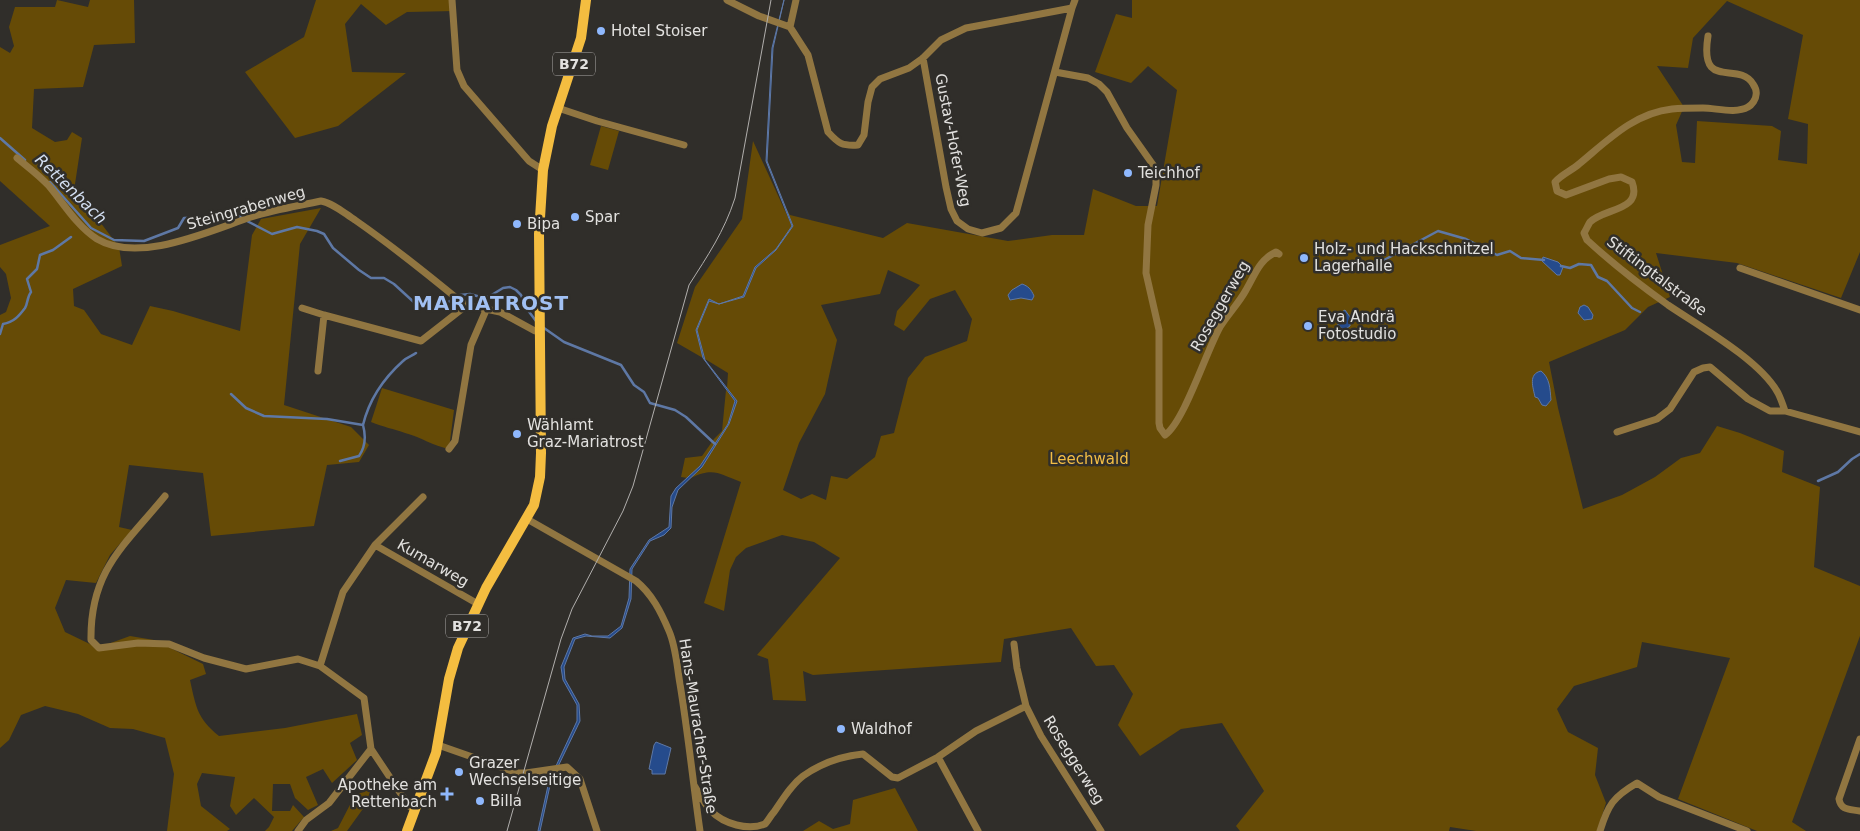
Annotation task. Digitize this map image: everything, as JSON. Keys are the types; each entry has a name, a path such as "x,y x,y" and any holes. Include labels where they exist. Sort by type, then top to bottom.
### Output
{"main road":[{"name":"B72","path":"407,831 438,745 453,662 460,641 478,604 527,519 537,493 541,471 539,234 543,170 558,108 581,38 586,0"}],"street":[{"path":"452,0 457,70 464,86 529,162 543,170"},
{"path":"727,0 787,26 808,55 828,132 837,142 846,146 858,145 864,135 872,87 880,79 908,68 923,58 941,40 966,28 1072,8"},
{"path":"787,26 796,0"},
{"path":"1055,72 1074,0"},
{"name":"Stiftingtalstraße","path":"1708,36 1705,51 1708,63 1713,70 1741,75 1750,80 1755,87 1754,101 1748,107 1733,110 1692,108 1651,113 1632,122 1576,166 1561,175 1555,182 1557,191 1566,195 1609,179 1621,177 1632,182 1635,190 1633,198 1628,204 1590,222 1584,233 1587,240 1662,301 1745,358 1770,382 1778,394 1785,411"},
{"name":"Gustav-Hofer-Weg","path":"923,58 951,209 957,221 968,229 982,233 1001,228 1016,213 1055,72"},
{"name":"Roseggerweg","path":"1055,72 1088,78 1099,84 1107,92 1127,128 1156,169 1156,185 1148,225 1146,273 1159,330 1159,423 1165,435 1179,416 1220,327 1245,292 1260,264 1270,255 1276,252 1279,254"},
{"path":"558,108 684,145"},
{"name":"Steingrabenweg","path":"18,158 47,184 84,229 98,240 110,244 140,249 152,248 244,220 317,202 325,202 372,232 464,303 511,316 535,331 540,324"},
{"path":"1740,268 1860,310"},
{"path":"302,308 421,341 464,303"},
{"path":"449,449 455,442 471,345 487,308"},
{"path":"318,372 324,315"},
{"path":"1617,432 1657,419 1670,409 1694,372 1703,368 1710,368 1748,399 1770,411 1785,411 1860,432"},
{"path":"165,496 125,541 103,576 90,620 91,640 99,648 138,643 169,644 204,658 246,669 298,659 320,666 364,698 372,749 408,806 415,810"},
{"path":"320,666 343,592 375,545 423,497"},
{"name":"Hans-Mauracher-Straße","path":"527,519 636,581 645,588 654,601 670,633 689,736 700,831"},
{"name":"Kumarweg","path":"375,545 478,604"},
{"name":"Roseggerweg","path":"1014,644 1017,668 1026,706 1040,736 1101,831"},
{"path":"694,785 710,810 724,822 740,829 754,830 766,823 788,791 802,777 820,766 863,754 892,777 898,778 938,757 976,731 1026,706"},
{"path":"1860,739 1839,799 1840,804 1844,808 1860,811"},
{"path":"438,745 518,773 564,768 570,770 580,778 597,831"},
{"path":"298,831 306,820 329,803 372,749"},
{"path":"938,757 978,831"},
{"path":"1600,831 1612,801 1637,783 1660,797 1747,831"}],"green space":[{"path":"57,0 88,7 90,0 134,0 135,43 94,45 83,87 34,89 32,128 55,142 67,140 72,132 82,138 73,197 94,214 119,247 122,266 73,289 74,306 84,310 101,334 132,345 150,306 240,331 252,235 261,219 321,208 300,244 284,405 351,427 369,445 359,462 327,465 314,526 211,536 203,473 129,465 119,527 132,530 110,555 96,583 66,580 55,608 65,632 94,646 108,644 130,636 154,640 203,664 206,674 190,680 192,689 198,711 206,723 219,736 285,728 357,714 362,735 350,743 357,760 332,783 323,769 306,777 318,805 308,810 295,798 290,784 273,784 272,811 290,811 293,805 304,817 292,831 265,831 274,817 254,798 236,815 230,806 235,777 202,773 197,784 201,806 230,829 227,831 167,831 174,774 165,738 133,729 110,728 78,714 45,706 21,715 9,740 0,748 0,315 6,312 11,298 6,274 0,267 0,245 50,226 0,181 0,47 10,53 14,46 9,27 15,7 55,7"},
{"path":"316,0 454,0 455,11 407,12 386,25 361,4 345,24 352,72 406,73 338,126 295,138 245,72 304,37"},
{"name":"Leechwald","path":"1132,0 1860,0 1860,252 1841,298 1737,263 1656,253 1670,297 1648,307 1625,330 1549,362 1558,408 1583,509 1622,495 1655,477 1681,458 1700,453 1717,426 1784,451 1782,472 1820,487 1814,567 1860,586 1860,636 1792,822 1806,831 1757,831 1678,799 1730,658 1642,642 1637,667 1574,686 1557,709 1568,732 1598,748 1595,775 1606,803 1597,831 1476,831 1450,827 1449,831 1240,831 1236,826 1264,791 1222,723 1181,729 1140,756 1118,725 1133,694 1114,665 1096,666 1071,628 1004,639 1001,662 813,675 803,671 806,701 773,700 768,659 757,655 840,558 814,542 782,535 746,548 736,557 730,570 724,611 704,603 741,482 722,474 711,472 691,478 729,424 736,401 727,388 728,373 705,359 697,330 706,306 696,330 703,358 677,343 695,287 742,219 753,141 792,226 776,249 755,267 743,296 733,299 744,297 756,268 776,250 793,226 786,208 790,215 883,238 907,223 1008,241 1052,235 1084,235 1093,189 1136,206 1157,206 1177,90 1148,66 1131,83 1095,72 1116,14 1132,18","holes":["1727,1 1803,35 1788,119 1808,124 1807,164 1778,160 1781,131 1772,126 1697,121 1695,163 1682,162 1676,125 1684,107 1657,66 1688,68 1693,38","888,270 920,285 897,311 894,325 904,331 930,299 955,290 972,319 967,341 925,357 908,378 894,433 881,436 875,457 847,479 831,476 826,500 812,494 801,499 783,490 799,443 825,394 837,340 821,305 880,294"]},
{"path":"601,126 619,131 608,170 590,165"},
{"path":"382,388 454,410 449,449 371,422"},
{"path":"726,390 735,401 728,424 700,466 688,478 681,477 685,458 702,456 722,431"},
{"path":"895,788 918,831 803,831 819,821 833,829 850,824 853,800"},
{"path":"371,789 365,806 347,831 331,831 338,828 355,795"}],"water":[{"path":"784,0 773,48 767,161 793,226 776,250 756,268 744,297 719,304 743,296 755,267 776,249 792,226 766,161 772,48"},
{"path":"1543,257 1558,262 1563,267 1560,275 1557,275 1542,261"},
{"path":"1022,284 1032,291 1034,296 1032,300 1021,298 1010,300 1008,295"},
{"path":"709,299 719,304 709,301 697,330 705,360 737,401 729,424 702,467 678,490 672,507 671,528 664,535 650,541 632,569 631,599 622,628 610,638 586,636 575,639 564,667 565,679 579,704 580,721 551,781 540,831 538,831 549,781 577,721 577,705 563,680 561,667 573,638 585,634 608,636 621,626 629,598 630,569 649,540 669,527 671,496 676,488 700,466 728,424 735,401 703,358 696,330"},
{"path":"1584,305 1588,307 1593,315 1592,319 1584,320 1578,313 1580,307"},
{"path":"1345,310 1350,317 1350,326 1344,330 1338,325 1338,314"},
{"path":"1541,371 1548,380 1550,388 1551,400 1546,406 1542,405 1538,398 1535,397 1533,385 1534,375"},
{"path":"656,742 671,748 665,774 652,774 652,770 649,769"}],"waterway":[{"name":"Rettenbach","path":"0,138 25,160"},
{"name":"Rettenbach","path":"50,182 91,228 114,240 144,241 178,228 184,218 239,216 242,218"},
{"name":"Rettenbach","path":"247,221 272,234 297,227 324,234 333,248 359,270 371,278 384,278 394,284 417,305 435,308 460,295 470,294 484,298 503,288 510,287 521,295 527,309 536,321"},
{"path":"1384,260 1438,231 1466,239 1497,255 1510,251 1521,258 1544,260"},
{"path":"0,334 3,324 16,318 25,308 31,292 27,279 37,269 40,255 53,250 71,237"},
{"path":"1561,266 1570,268 1579,264 1591,265 1598,277 1607,281 1632,308 1640,312"},
{"name":"Rettenbach","path":"544,328 564,342 621,365 634,385 644,392 650,403 675,410 686,417 715,444"},
{"path":"231,394 246,408 264,416 327,419 363,425 373,398 384,382 406,358 416,353"},
{"path":"340,461 359,456 365,441 363,425"},
{"path":"1818,481 1838,472 1860,454"}],"tram line":[{"path":"507,831 561,639 572,609 623,511 633,486 689,285 721,233 735,198 771,0"}],"place":[{"name":"Hotel Stoiser","path":"601,31"},
{"name":"Teichhof","path":"1128,173"},
{"name":"Spar","path":"575,217"},
{"name":"Bipa","path":"517,224"},
{"name":"Holz- und Hackschnitzel Lagerhalle","path":"1304,258"},
{"name":"Eva Andrä Fotostudio","path":"1308,326"},
{"name":"Wählamt Graz-Mariatrost","path":"517,434"},
{"name":"Waldhof","path":"841,729"},
{"name":"Grazer Wechselseitige","path":"459,772"},
{"name":"Apotheke am Rettenbach","path":"447,794"},
{"name":"Billa","path":"480,801"}],"district":[{"name":"MARIATROST","path":"491,303"}]}
